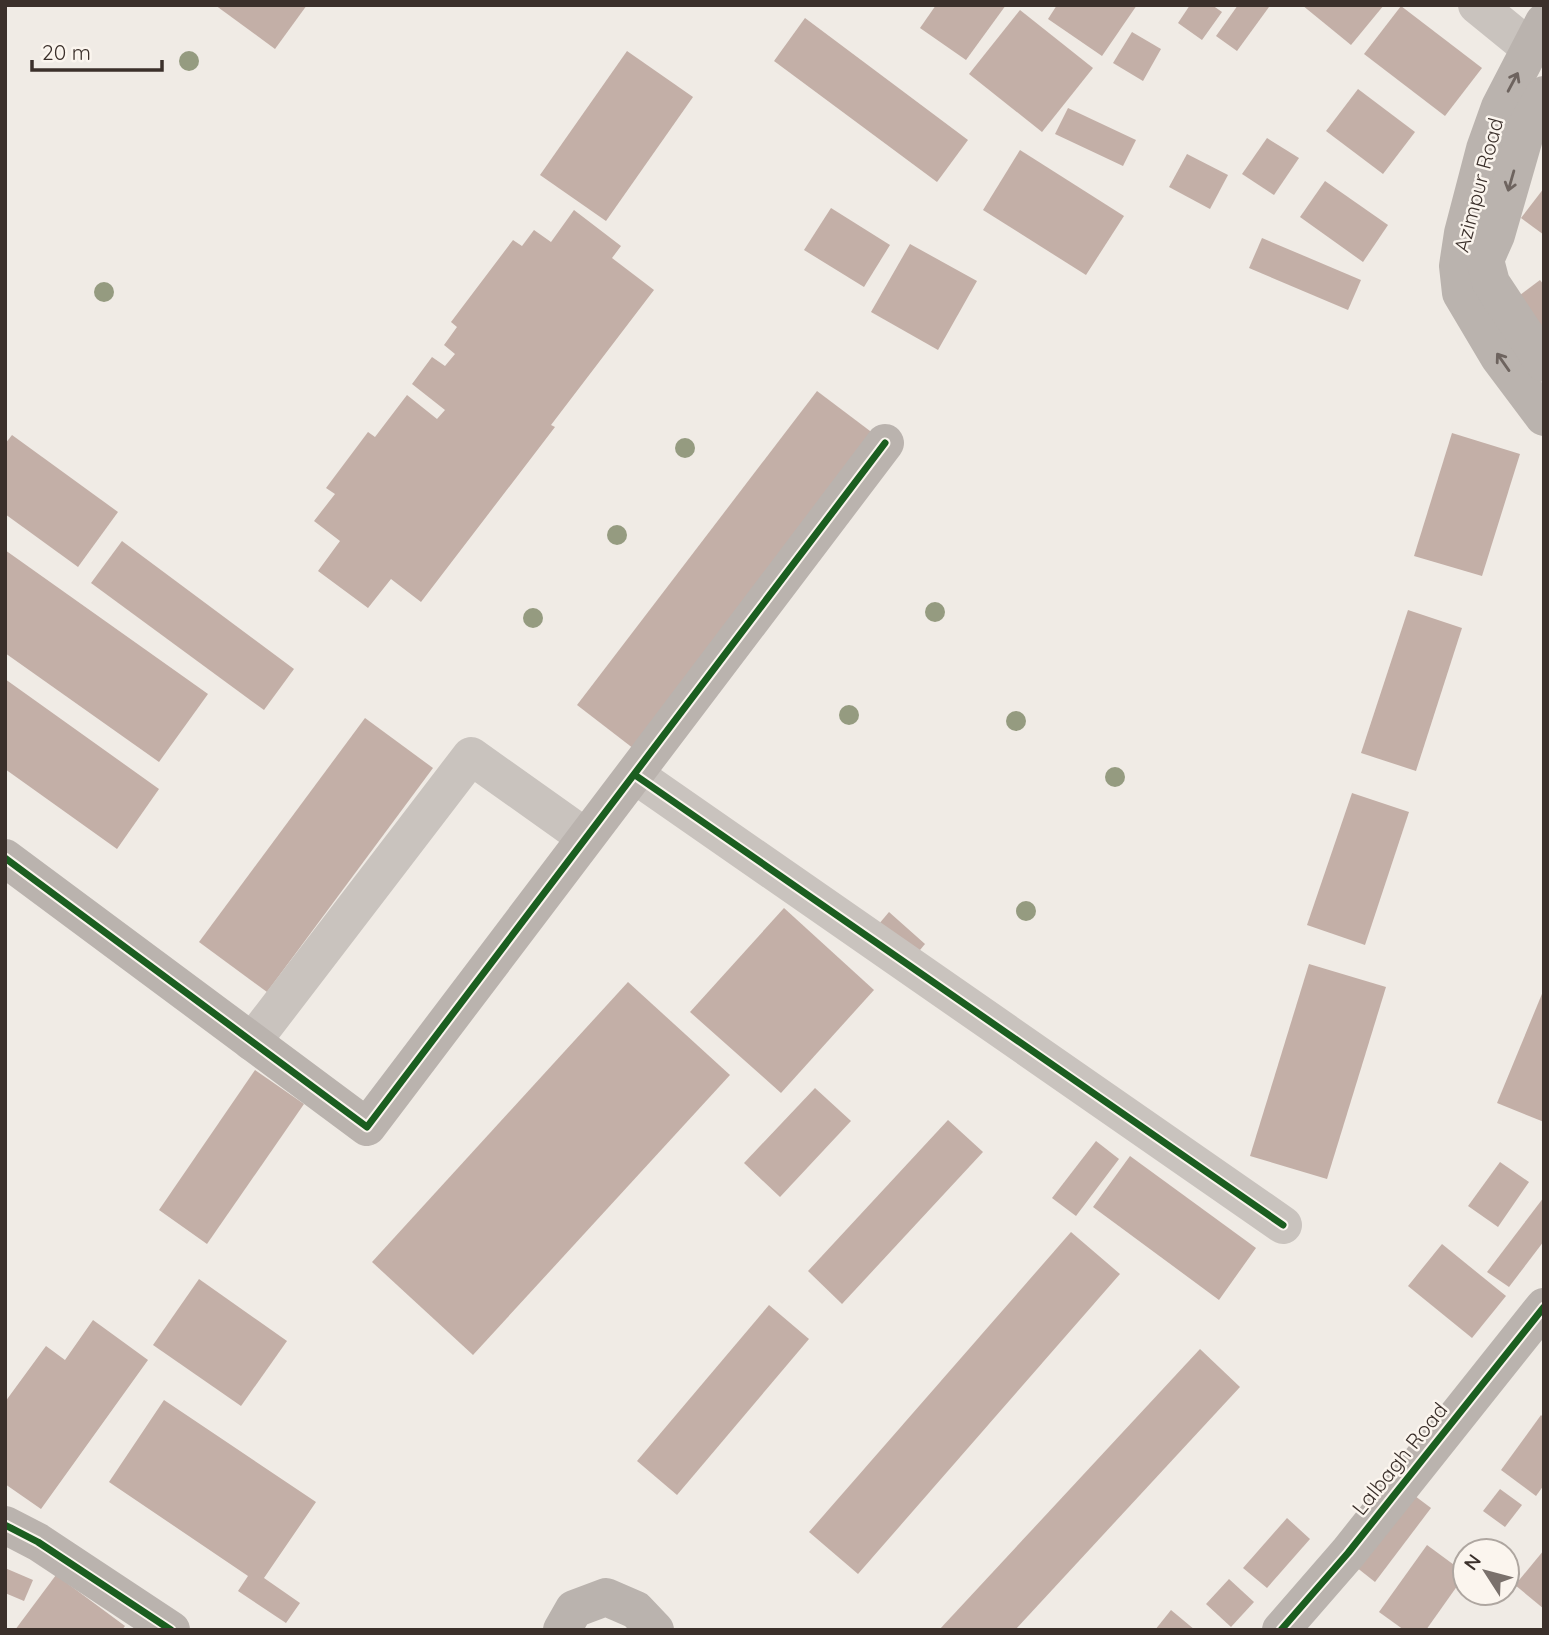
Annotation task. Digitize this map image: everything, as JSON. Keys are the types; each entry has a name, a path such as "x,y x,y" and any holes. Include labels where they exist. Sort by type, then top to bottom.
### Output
{"street":[{"path":"1477,5 1537,35"},
{"name":"Azimpur Road","path":"1537,35 1500,107 1485,149 1463,233 1458,266 1461,293 1499,357 1544,417"},
{"name":"Azimpur Road","path":"1544,95 1528,124 1496,235 1485,260 1491,283 1544,363"},
{"path":"5,858 367,1127 885,443"},
{"path":"252,1042 471,756 585,837"},
{"path":"635,775 1283,1225"},
{"name":"Lalbagh Road","path":"1281,1630 1348,1553 1544,1307"},
{"path":"5,1525 38,1542 172,1630"},
{"path":"568,1619 606,1597 636,1610 655,1630"}],"building":[{"path":"215,5 307,5 275,49"},
{"path":"936,5 1006,5 966,60 920,28"},
{"path":"1057,5 1137,5 1102,56 1048,19"},
{"path":"1190,5 1212,5 1222,12 1202,40 1178,23"},
{"path":"1238,5 1269,7 1237,51 1216,36"},
{"path":"1302,5 1384,5 1351,45"},
{"path":"1401,6 1482,68 1445,116 1364,54"},
{"path":"1020,10 1093,68 1042,132 969,74"},
{"path":"805,18 968,140 937,182 774,61"},
{"path":"1132,32 1161,49 1143,81 1113,63"},
{"path":"627,51 693,97 606,221 540,175"},
{"path":"1358,89 1415,132 1383,174 1326,131"},
{"path":"1068,108 1136,140 1123,166 1055,134"},
{"path":"1267,138 1299,158 1274,195 1242,174"},
{"path":"1020,150 1124,216 1086,275 983,210"},
{"path":"1187,154 1228,175 1210,209 1169,187"},
{"path":"1325,181 1388,225 1363,262 1300,217"},
{"path":"1544,188 1544,235 1521,218"},
{"path":"831,208 890,245 864,287 804,250"},
{"path":"574,210 621,246 612,258 654,290 551,425 555,427 421,602 391,579 368,608 318,571 340,541 314,521 335,494 326,488 368,432 375,437 407,395 437,419 445,410 412,384 432,357 445,366 455,354 444,345 457,327 451,322 513,240 522,246 534,230 551,242"},
{"path":"1262,238 1361,280 1348,310 1249,268"},
{"path":"910,244 977,281 938,350 871,312"},
{"path":"1540,280 1544,285 1544,372 1499,311"},
{"path":"817,391 878,437 638,752 577,705"},
{"path":"1452,433 1520,454 1482,576 1414,556"},
{"path":"12,435 118,512 78,567 5,514 5,444"},
{"path":"122,541 294,669 264,710 91,583"},
{"path":"5,550 208,694 159,762 5,653"},
{"path":"1408,610 1462,628 1416,771 1361,753"},
{"path":"5,679 159,789 117,849 5,769"},
{"path":"365,718 433,768 267,992 199,942"},
{"path":"1352,793 1409,812 1365,945 1307,925"},
{"path":"784,908 874,990 781,1093 690,1012"},
{"path":"889,912 925,944 910,962 873,931"},
{"path":"1309,964 1386,987 1327,1179 1250,1156"},
{"path":"628,982 730,1075 473,1355 372,1262"},
{"path":"1544,989 1544,1122 1497,1103"},
{"path":"255,1070 304,1104 207,1244 159,1210"},
{"path":"815,1088 851,1121 780,1197 744,1163"},
{"path":"948,1120 983,1152 842,1304 808,1271"},
{"path":"1096,1141 1119,1159 1076,1216 1052,1198"},
{"path":"1130,1156 1256,1248 1219,1300 1093,1207"},
{"path":"1500,1162 1529,1182 1498,1227 1468,1206"},
{"path":"1544,1197 1544,1241 1509,1287 1487,1272"},
{"path":"1071,1232 1120,1274 858,1574 809,1532"},
{"path":"1442,1244 1506,1296 1472,1338 1408,1286"},
{"path":"199,1279 287,1341 241,1406 153,1345"},
{"path":"769,1305 809,1339 677,1495 637,1461"},
{"path":"93,1320 148,1360 41,1509 5,1484 5,1402 46,1346 65,1360"},
{"path":"1200,1349 1240,1387 1015,1630 939,1630"},
{"path":"164,1400 316,1502 264,1578 300,1603 286,1623 238,1591 248,1576 109,1482"},
{"path":"1541,1415 1544,1418 1544,1485 1536,1496 1501,1470"},
{"path":"1500,1489 1522,1505 1505,1527 1483,1511"},
{"path":"1407,1490 1431,1508 1375,1582 1351,1563"},
{"path":"1287,1518 1310,1539 1267,1588 1243,1568"},
{"path":"1427,1545 1451,1563 1451,1595 1426,1630 1404,1630 1379,1612"},
{"path":"1544,1550 1544,1609 1521,1590 1521,1578"},
{"path":"5,1568 33,1580 24,1601 5,1593"},
{"path":"56,1575 125,1626 122,1630 15,1630"},
{"path":"1229,1579 1254,1602 1231,1627 1206,1604"},
{"path":"1171,1610 1195,1630 1155,1630"}],"cycle path":[{"path":"5,858 367,1127 885,443"},
{"path":"635,775 1283,1225"},
{"path":"1281,1630 1348,1553 1544,1307"},
{"path":"5,1525 38,1542 171,1630"}]}
